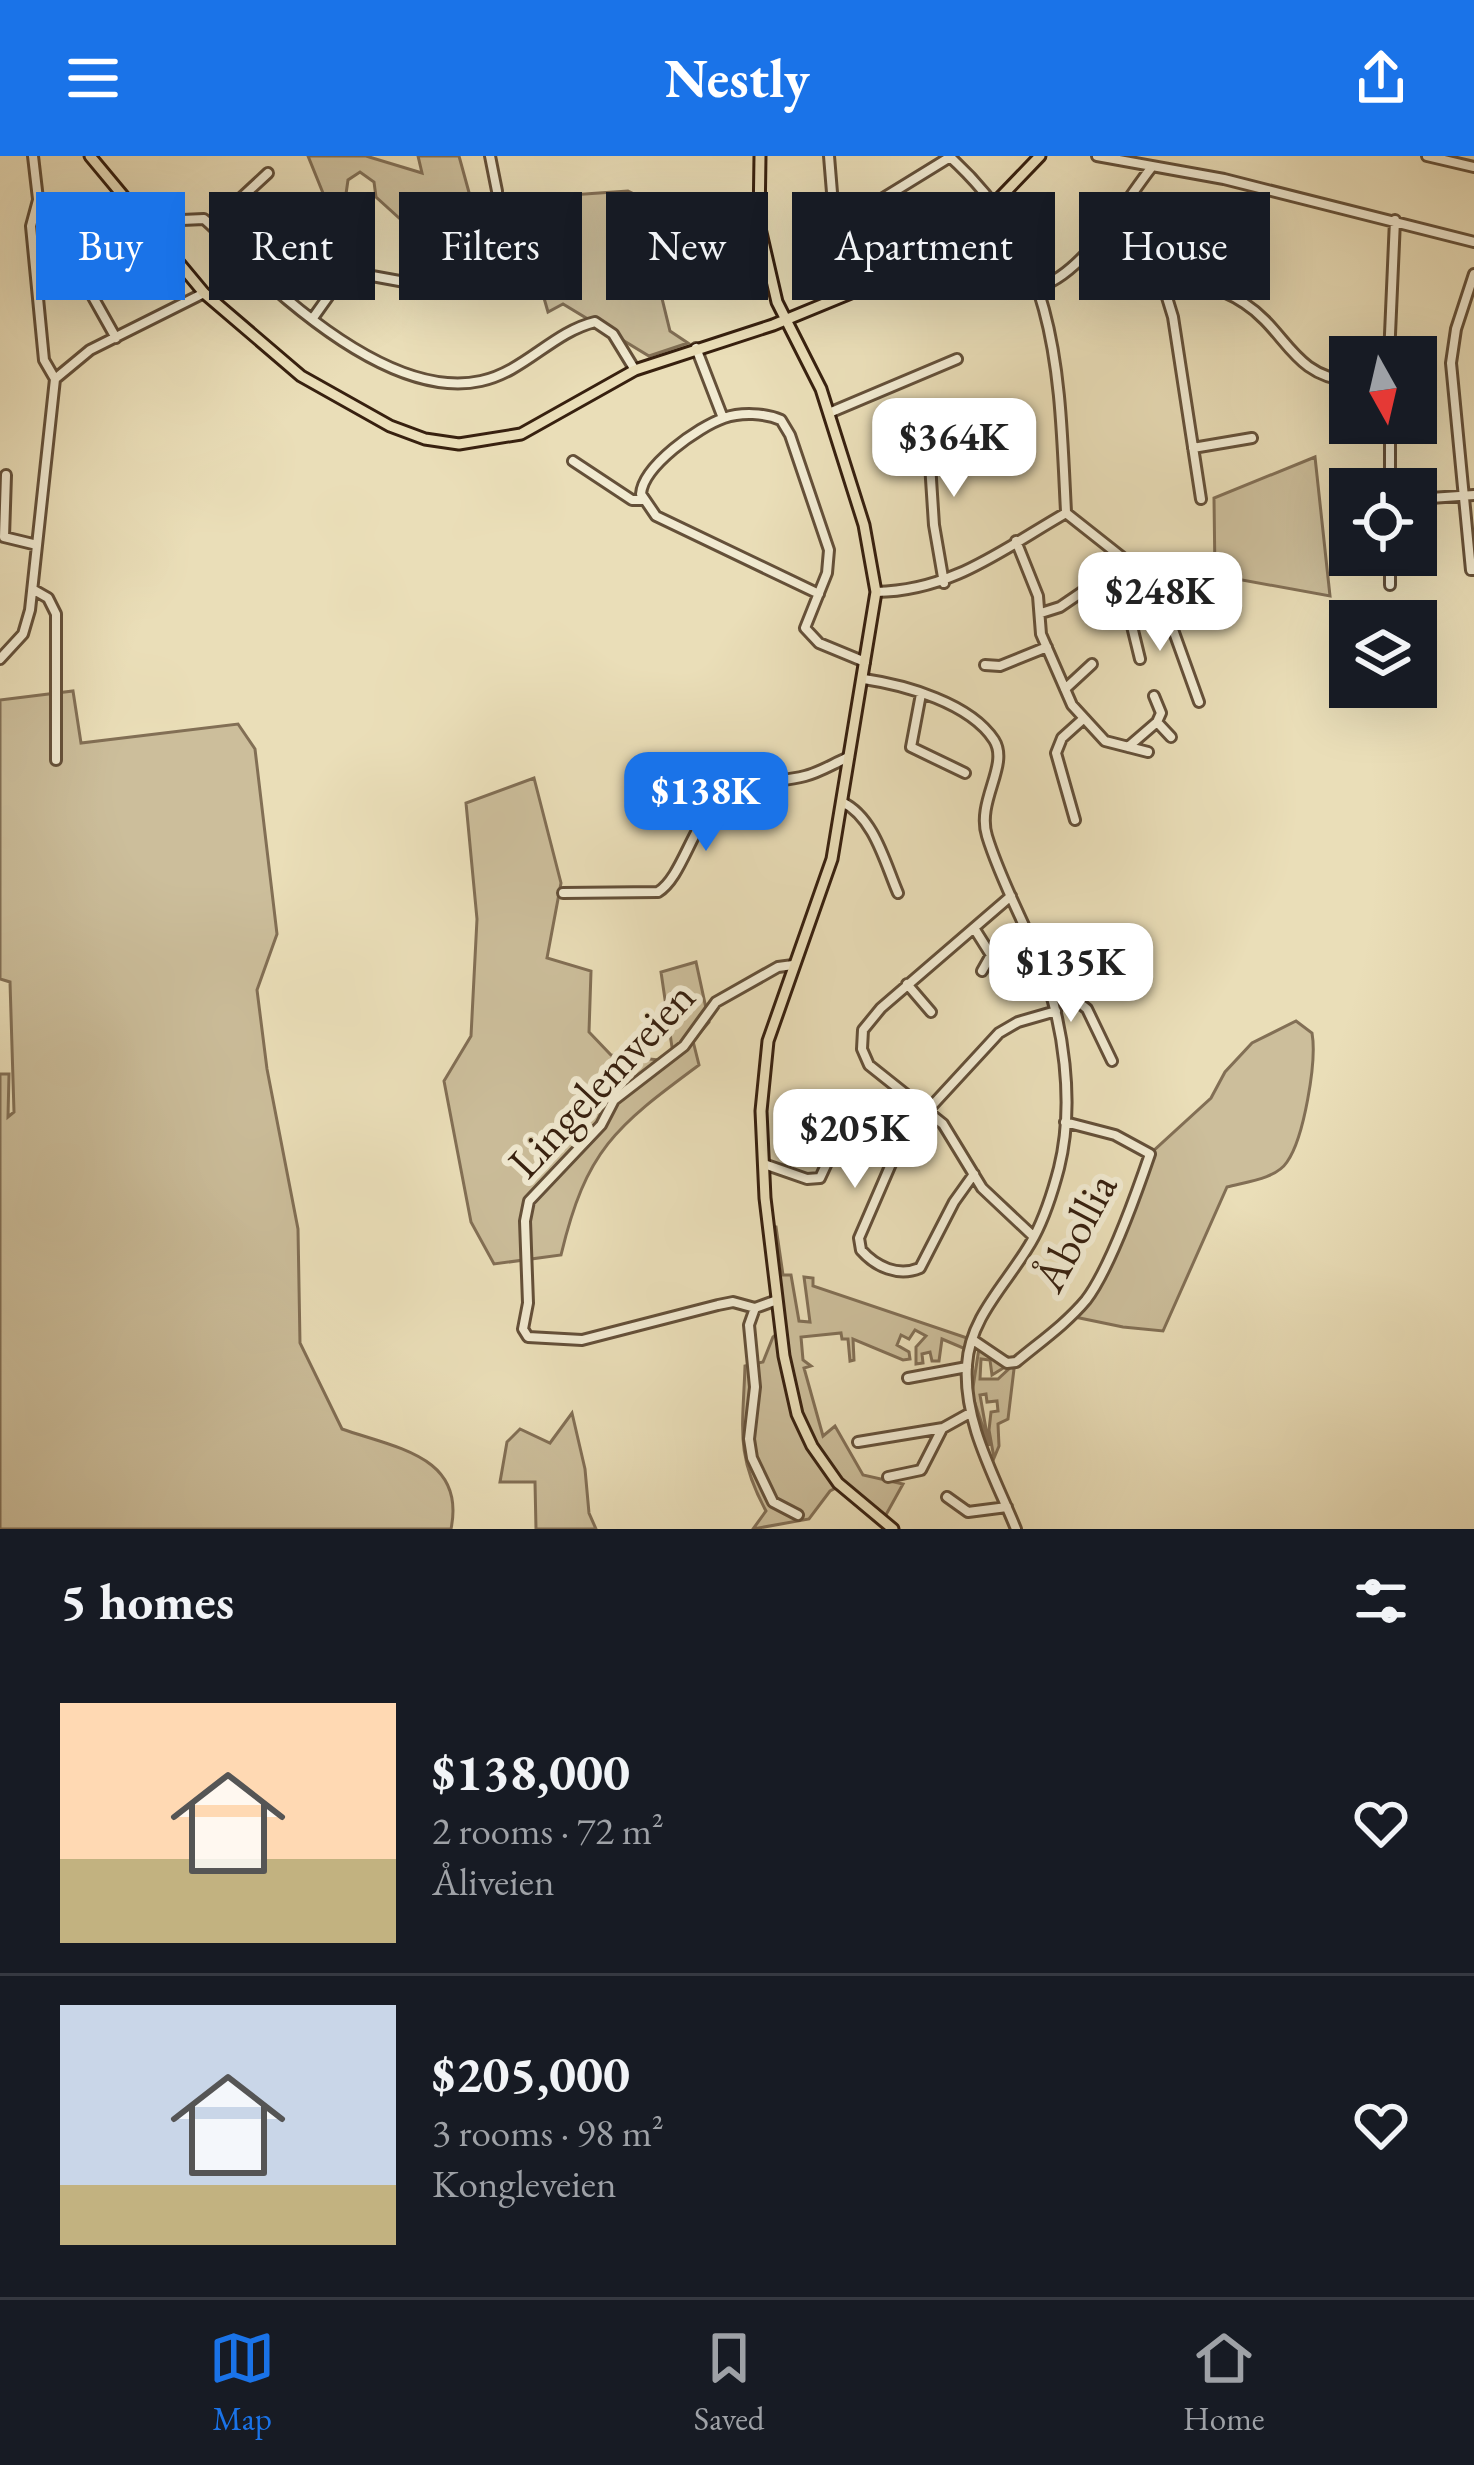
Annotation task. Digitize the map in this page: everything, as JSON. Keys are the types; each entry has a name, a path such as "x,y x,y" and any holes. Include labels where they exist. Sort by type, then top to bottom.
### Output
{"main road":[{"path":"90,156 119,192"},
{"path":"760,156 759,224 768,266 829,413 864,525 876,592 829,874 768,1041 762,1164 788,1382 807,1437 840,1486 892,1529"},
{"path":"1006,192 1040,156"},
{"path":"185,271 269,351 319,387 390,427 440,442 488,442 521,434 635,370 831,300"}],"street":[{"path":"33,156 37,192"},
{"path":"490,156 497,191"},
{"path":"829,156 832,192"},
{"path":"892,192 949,156 985,192"},
{"path":"1097,156 1395,220 1474,242"},
{"path":"1137,192 1170,156"},
{"path":"1426,156 1474,167"},
{"path":"248,192 268,173"},
{"path":"36,207 31,226 36,278"},
{"path":"1390,336 1395,220"},
{"path":"1055,279 1079,257"},
{"path":"313,319 335,287 361,274 399,281"},
{"path":"1472,570 1451,363 1456,329 1474,274"},
{"path":"55,379 75,359 170,312 201,290"},
{"path":"0,659 23,634 34,590 55,379 44,360 38,300"},
{"path":"95,300 116,338"},
{"path":"290,300 383,364 430,382 458,384 498,376 595,322 613,334 635,370"},
{"path":"1041,300 1061,420 1066,513 1160,591 1199,702"},
{"path":"1168,300 1201,499"},
{"path":"1240,300 1313,373 1329,376"},
{"path":"696,348 723,418"},
{"path":"829,413 957,359"},
{"path":"819,594 656,516 643,500 641,483 650,469 723,418 764,414 782,419 829,550 827,573 819,594 807,621 807,634 866,663"},
{"path":"944,583 929,448 980,424"},
{"path":"1193,448 1252,438"},
{"path":"573,461 632,500 643,500"},
{"path":"6,476 4,538 38,545"},
{"path":"1437,498 1474,495"},
{"path":"876,592 944,583 1066,513"},
{"path":"1016,541 1038,596 1039,622 1047,646 1082,720 1105,742 1148,752"},
{"path":"1040,614 1060,607 1126,562"},
{"path":"1390,576 1390,585"},
{"path":"34,590 48,598 56,614 56,760"},
{"path":"1140,658 1130,618 1160,591"},
{"path":"985,665 1000,667 1047,646"},
{"path":"1065,689 1092,664"},
{"path":"864,679 921,694 976,722 997,744 1000,758 983,815 987,838 1045,975 1055,1011 1065,1122 1060,1165 1034,1237 984,1311 967,1367 970,1413 1016,1529"},
{"path":"921,694 911,747 965,772"},
{"path":"1127,748 1157,722 1161,713 1154,696"},
{"path":"1076,820 1056,753 1062,738 1082,720"},
{"path":"1157,722 1171,737"},
{"path":"563,892 658,892 669,885 694,831 724,796 749,785 811,775 850,757"},
{"path":"842,802 868,828 898,893"},
{"path":"1011,896 870,1019 863,1030 862,1049 876,1073 950,1132 1001,1209 1034,1237"},
{"path":"974,928 991,955 982,971"},
{"name":"Lingelemveien","path":"777,1300 755,1308 733,1302 718,1305 582,1340 528,1337 523,1329 528,1283 526,1212 539,1190 601,1125 614,1100 684,1046 716,1002 778,967 794,964"},
{"path":"1045,975 1087,1009 1112,1060"},
{"path":"908,984 931,1012"},
{"path":"974,1174 920,1268 897,1272 860,1250 859,1238 891,1164 928,1110 999,1034 1018,1022 1055,1011"},
{"path":"762,1164 807,1179 820,1178 839,1137 806,1118"},
{"name":"Åbollia","path":"973,1340 1007,1364 1016,1362 1063,1323 1089,1296 1136,1195 1150,1154 1115,1136 1065,1122"},
{"path":"755,1308 749,1325 755,1387 749,1439 752,1458 772,1502 798,1515"},
{"path":"908,1378 967,1367"},
{"path":"858,1442 943,1428 970,1413"},
{"path":"888,1477 921,1470 943,1428"},
{"path":"947,1497 968,1512 1007,1507"}],"shaded area":[{"path":"308,156 366,156 422,173 418,156 459,156 469,192 399,192 399,218 376,197 374,182 360,172 348,180 346,192 323,192"},
{"path":"606,193 606,300 662,300 670,331 688,343 649,356 563,304 548,312 545,300 582,300 582,194"},
{"path":"1315,457 1330,596 1215,575 1214,498"},
{"path":"73,691 81,743 238,724 255,749 277,934 257,990 298,1229 300,1343 342,1429 404,1450 437,1470 448,1485 453,1505 451,1529 0,1529 0,1074 9,1074 8,1117 14,1112 10,982 0,979 0,700"},
{"path":"534,778 561,883 547,958 591,971 589,1032 611,1055 659,1060 673,1054 661,972 696,962 709,1022 693,1041 699,1065 625,1125 594,1165 561,1255 494,1264 471,1222 444,1081 471,1036 477,919 466,803"},
{"path":"1296,1021 1312,1033 1313,1062 1293,1151 1276,1172 1227,1187 1163,1331 1070,1316 1089,1296 1150,1154 1211,1098 1225,1072 1252,1043"},
{"path":"769,1227 776,1227 783,1275 791,1275 799,1321 810,1322 804,1277 813,1278 813,1286 973,1340 970,1351 942,1339 939,1361 932,1361 930,1352 922,1354 923,1363 916,1364 916,1347 926,1336 915,1330 909,1339 901,1335 897,1345 909,1352 910,1359 903,1360 853,1339 854,1360 850,1361 848,1339 842,1339 841,1333 801,1337 803,1360 811,1366 804,1368 823,1436 835,1426 863,1475 903,1484 882,1522 840,1486 830,1491 809,1519 753,1529 766,1511 745,1456 745,1366 763,1362 773,1337 781,1331"},
{"path":"979,1348 1005,1367 992,1375 990,1360 981,1359 980,1379 998,1379 1014,1369 1008,1419 998,1424 994,1458 989,1430 991,1412 998,1411 997,1401 987,1402 986,1394 980,1395 989,1446 972,1394"},
{"path":"572,1413 589,1513 596,1529 536,1529 535,1482 500,1482 507,1442 520,1429 550,1443"}]}
